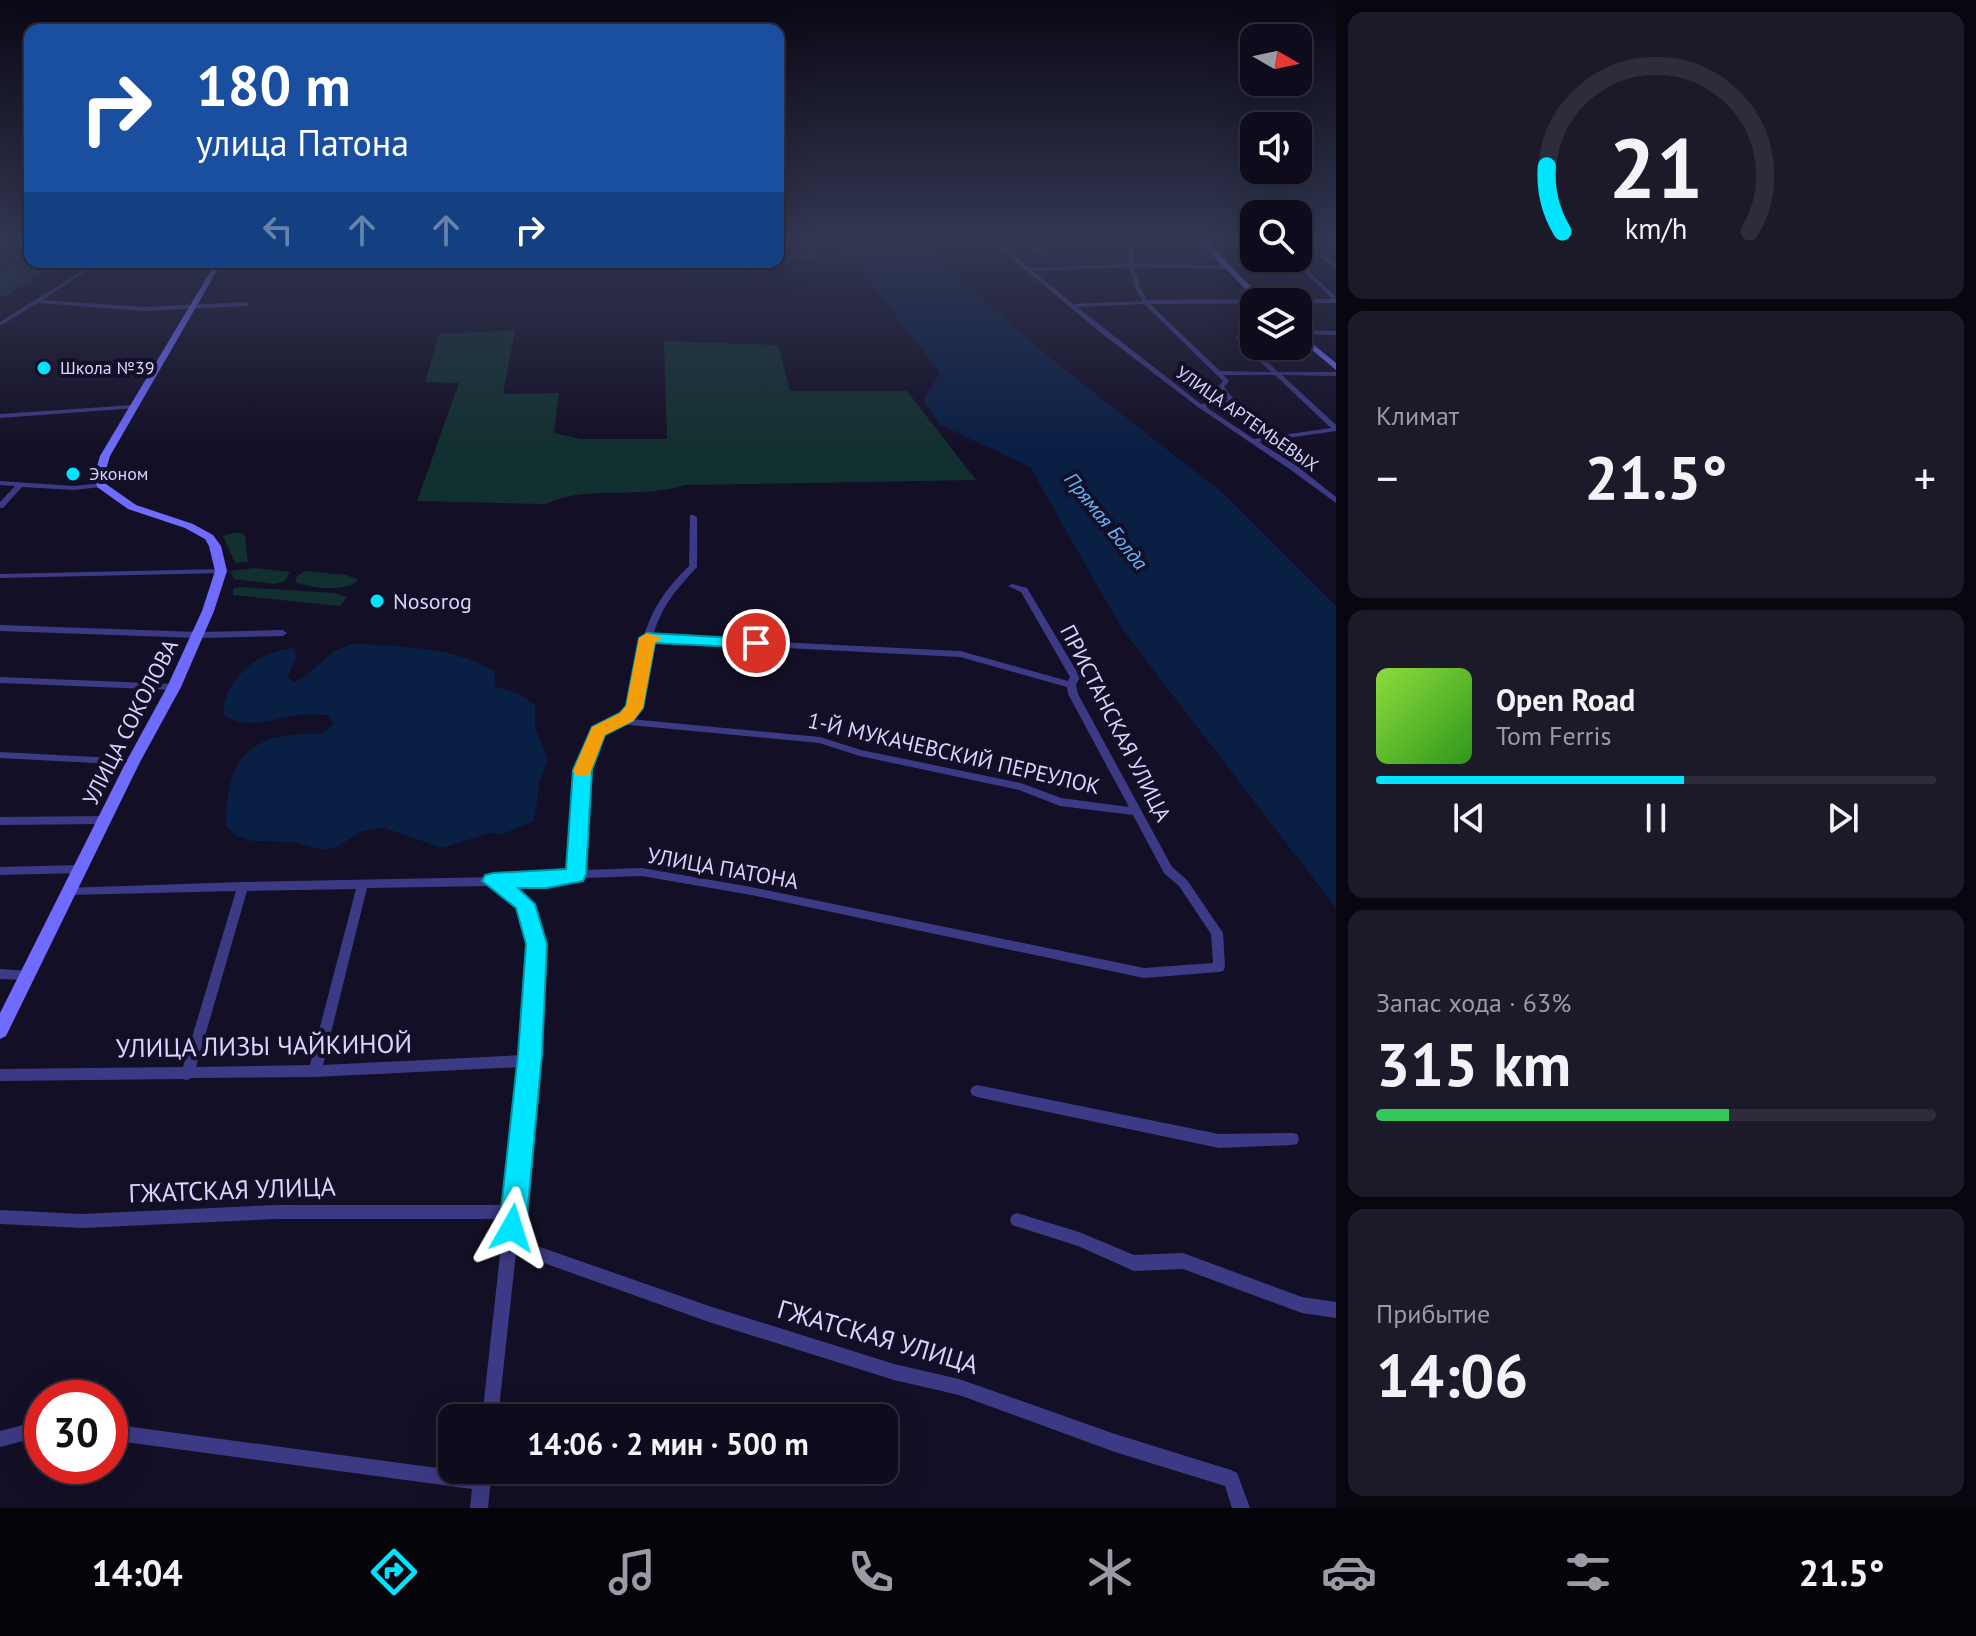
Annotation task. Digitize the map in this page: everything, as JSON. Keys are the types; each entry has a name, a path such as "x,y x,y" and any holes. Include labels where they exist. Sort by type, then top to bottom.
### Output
{"main road":[{"path":"190,310 105,456 100,473 101,485 132,507 189,526 209,537 215,546 221,571"},
{"path":"1312,346 1336,367"},
{"name":"УЛИЦА СОКОЛОВА","path":"0,1031 133,762 174,687 198,635 221,571"}],"street":[{"path":"0,324 22,310"},
{"name":"УЛИЦА АРТЕМЬЕВЫХ","path":"1078,310 1200,406 1294,468 1336,501"},
{"path":"1154,310 1226,381 1221,387 1232,401 1200,406"},
{"path":"1312,333 1336,333"},
{"path":"1260,360 1336,429"},
{"path":"1220,373 1336,374"},
{"path":"0,416 134,407"},
{"path":"1251,441 1336,429"},
{"path":"0,483 74,488 101,485"},
{"path":"0,506 20,485"},
{"path":"576,875 583,770 598,731 635,708 647,638 662,599 693,567 693,517"},
{"path":"0,576 221,571"},
{"name":"ПРИСТАНСКАЯ УЛИЦА","path":"1012,586 1024,590 1075,677 1071,685 1168,870 1183,883 1217,933 1219,967"},
{"path":"0,628 198,635 283,633"},
{"path":"647,638 960,654 1071,685"},
{"path":"0,680 174,687"},
{"name":"1-Й МУКАЧЕВСКИЙ ПЕРЕУЛОК","path":"618,721 820,740 860,753 1021,787 1060,802 1138,812"},
{"path":"0,755 133,762"},
{"path":"0,821 105,820"},
{"path":"0,871 81,869"},
{"name":"УЛИЦА ПАТОНА","path":"69,891 547,880 576,875 642,872 751,891 1144,973 1219,967"},
{"path":"492,1404 529,1061 536,944 525,904 493,881"},
{"path":"315,1071 363,883"},
{"path":"187,1074 243,886"},
{"path":"0,974 27,975"},
{"name":"УЛИЦА ЛИЗЫ ЧАЙКИНОЙ","path":"0,1075 315,1071 529,1061"},
{"path":"977,1091 1219,1141 1292,1139"},
{"name":"ГЖАТСКАЯ УЛИЦА","path":"0,1217 82,1221 275,1212 514,1212"},
{"path":"1017,1220 1079,1239 1134,1263 1183,1261 1302,1305 1336,1310"},
{"name":"ГЖАТСКАЯ УЛИЦА","path":"511,1244 709,1314 894,1372 959,1387 1115,1443 1231,1479 1241,1508"},
{"path":"0,1439 24,1433"},
{"path":"128,1434 438,1471"},
{"path":"479,1508 482,1484"}],"green space":[{"path":"515,330 503,394 559,393 554,433 581,439 667,439 664,341 778,345 790,391 907,391 976,480 685,485 650,491 579,495 545,504 417,501 459,383 425,382 439,334"},
{"path":"233,533 245,536 248,562 235,563 223,536"},
{"path":"255,568 290,572 285,581 274,584 234,579 230,571"},
{"path":"306,571 346,575 358,580 337,588 295,582 297,576"},
{"path":"233,589 334,593 347,597 340,606 233,595"}],"water":[{"name":"Прямая Болда","path":"891,310 995,310 1060,366 1224,494 1336,606 1336,908 1122,629 1030,467 939,424 923,400 940,373"},
{"path":"351,644 406,647 463,657 494,671 496,687 520,694 535,705 535,726 548,759 540,781 534,821 503,834 489,833 442,848 382,827 360,832 337,847 322,850 294,842 253,841 236,836 226,825 227,801 231,781 247,752 277,737 322,734 333,724 329,715 295,715 255,723 238,722 223,714 230,689 246,668 269,654 295,648 296,657 288,676 293,682 303,678 334,651"}],"slow traffic":[{"path":"583,771 598,731 626,717 635,708 647,638 653,638"}],"place":[{"name":"Школа №39","path":"44,368"},
{"name":"Эконом","path":"73,474"},
{"name":"Nosorog","path":"377,601"}],"route":[{"path":"512,1228 530,1054 536,944 525,904 493,881 547,880 576,875 583,770 598,731 626,717 635,708 647,638 756,643"}]}
